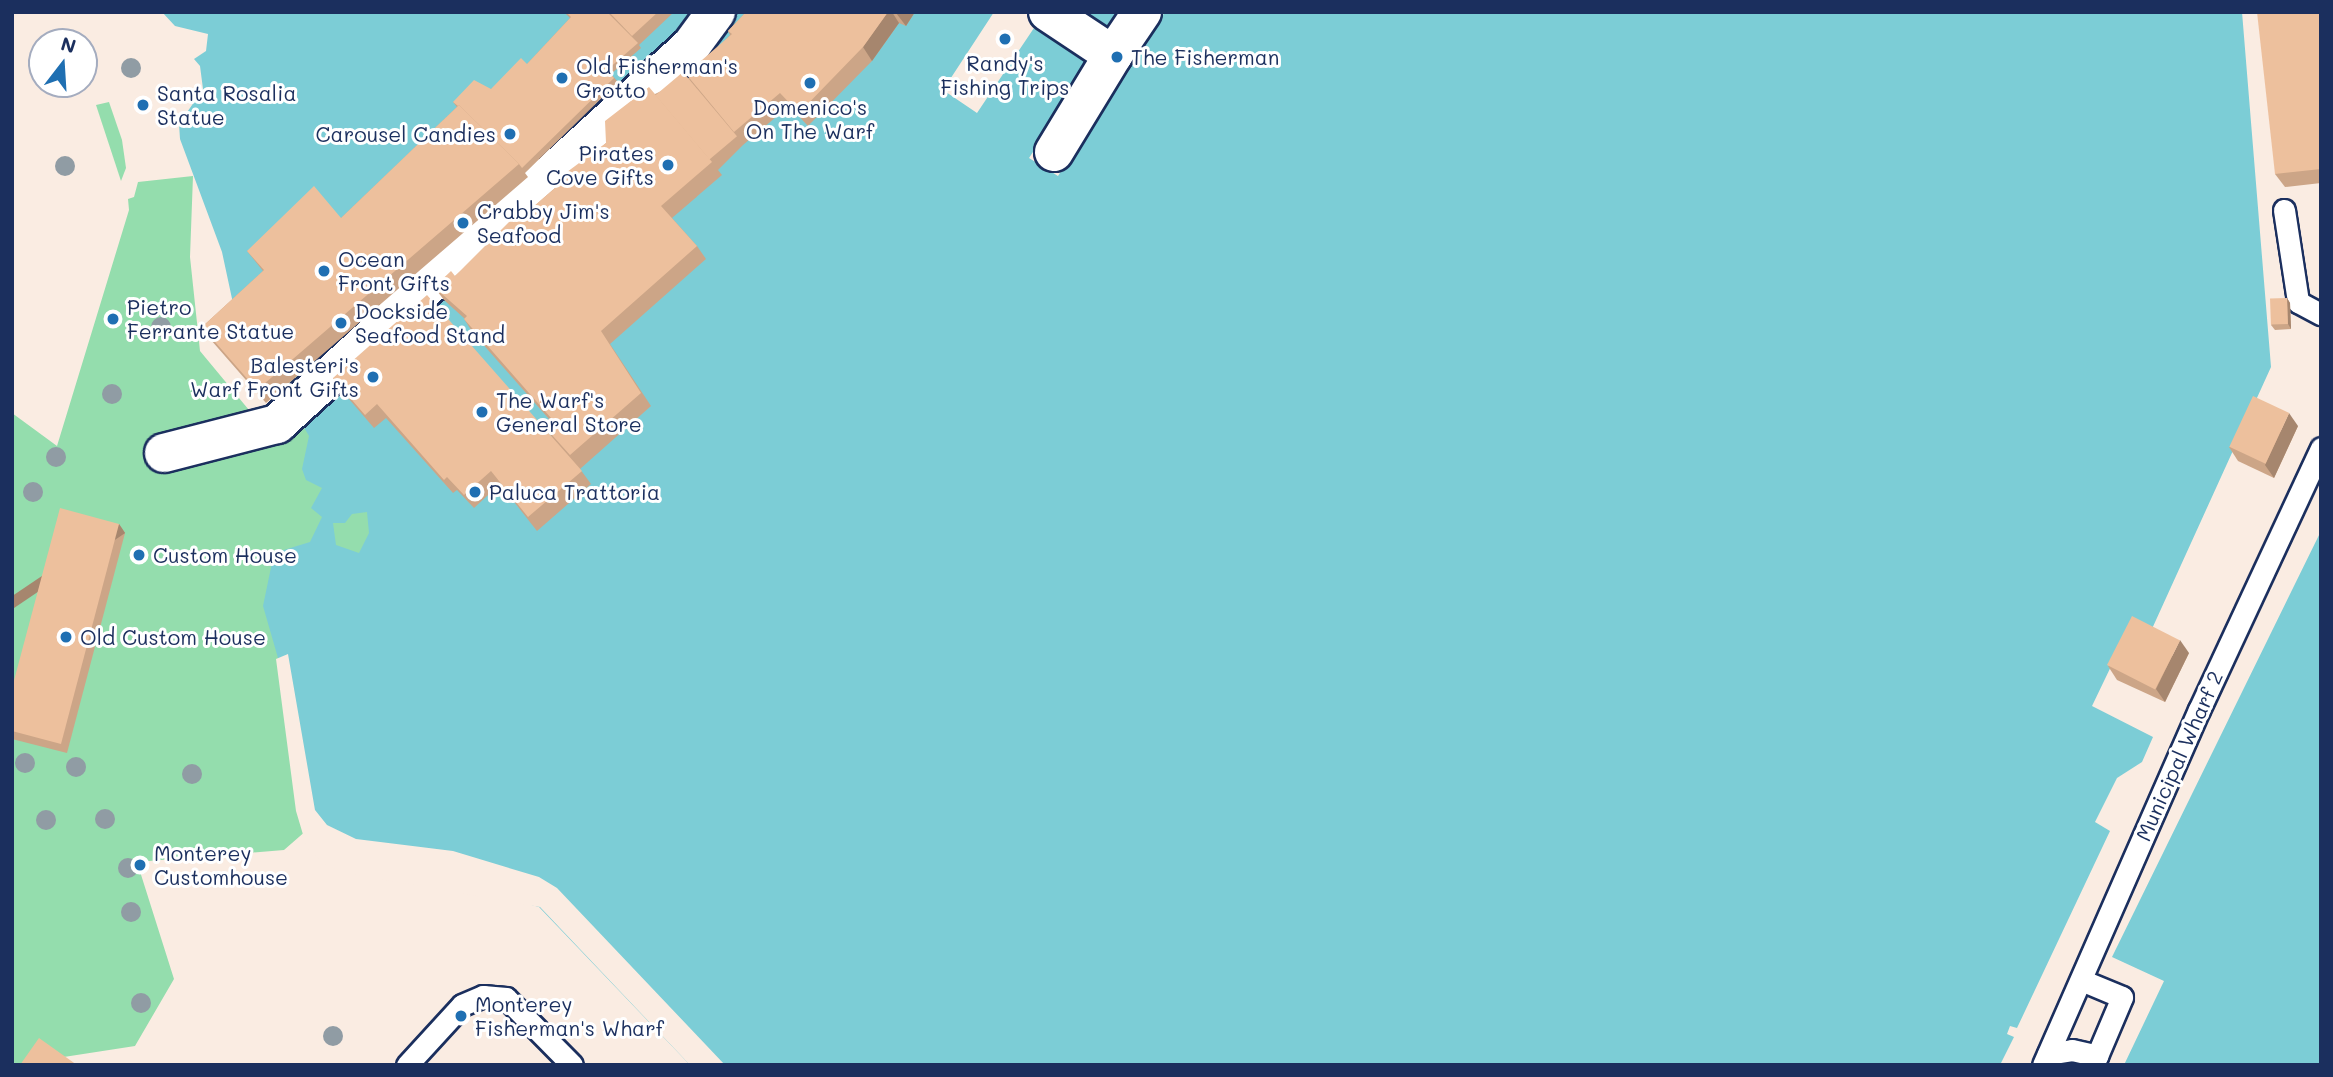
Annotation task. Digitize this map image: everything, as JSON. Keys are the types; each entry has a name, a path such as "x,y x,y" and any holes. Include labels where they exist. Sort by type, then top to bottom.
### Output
{"street":[{"path":"164,453 277,424 691,46 716,12"},
{"path":"1048,12 1113,55"},
{"path":"1054,152 1142,12"}],"lane":[{"path":"2284,210 2298,302 2321,314"},
{"name":"Municipal Wharf 2","path":"2045,1059 2199,710 2321,449"},
{"path":"2045,1059 2072,1050 2097,1056 2122,997 2081,980"},
{"path":"407,1065 462,1005 483,996 506,998 572,1065"}],"green space":[{"path":"109,102 122,140 126,168 121,181 96,105"},
{"path":"193,176 190,257 200,351 278,445 341,393 423,729 284,850 137,862 174,979 135,1046 12,1065 12,413 57,446 129,210 128,199 134,197 138,182"}],"water":[{"path":"162,12 2321,12 2321,1065 690,1065 539,907 310,846 278,658 263,606 274,553 310,542 322,517 311,508 322,488 306,480 302,469 309,436 234,308 222,252 180,139 179,124 203,89 200,66 194,59 206,51 208,34 175,26","holes":["367,512 369,533 359,553 336,545 333,523 345,523 352,514"]}],"pier":[{"path":"994,12 1085,12 1111,28 1122,12 1165,12 1058,176 1029,158 1091,64 1034,28 977,113 943,90"},
{"path":"2242,12 2321,12 2321,531 2112,957 2164,981 2124,1065 2000,1065 2014,1037 2007,1034 2010,1026 2017,1028 2110,831 2095,822 2117,778 2142,762 2153,737 2092,706 2128,631 2151,631 2271,367"},
{"path":"288,654 315,810 327,825 356,839 453,851 539,877 557,888 725,1065 690,1065 540,907 346,873 327,866 307,848 296,811 276,659"}],"building":[{"name":"Old Fisherman's Grotto","path":"566,12 607,12 638,43 607,70 614,78 522,168 453,102 474,80 491,89 521,58 527,64 571,17"},
{"path":"609,12 658,12 632,36"},
{"name":"Domenico's On The Warf","path":"746,12 888,12 863,47 799,113 780,93 734,132 686,74 732,34 728,31"},
{"path":"2257,12 2321,12 2321,169 2275,174"},
{"path":"683,72 737,136 709,159 655,95"},
{"path":"649,87 712,162 661,206 697,246 601,331 641,393 570,455 543,425 551,418 464,319 467,316 434,287 451,271 455,276 516,215 519,219 562,182 558,179 606,143 605,121"},
{"path":"459,105 519,164 257,390 202,327 264,270 247,251 314,186 341,218"},
{"name":"The Warf's General Store","path":"427,295 582,471 528,517 491,471 464,495 447,477 444,480 377,404 365,415 333,378"},
{"path":"2287,298 2288,324 2271,325 2270,299"},
{"path":"2253,396 2289,413 2266,464 2229,447"},
{"name":"Old Custom House","path":"60,508 119,524 61,744 12,731 12,688"},
{"path":"2132,616 2180,641 2155,690 2107,665"},
{"path":"39,1038 77,1065 20,1065"}],"place":[{"name":"Randy's Fishing Trips","path":"1005,39"},
{"name":"The Fisherman","path":"1117,57"},
{"name":"Old Fisherman's Grotto","path":"562,78"},
{"name":"Domenico's On The Warf","path":"810,83"},
{"name":"Santa Rosalia Statue","path":"143,105"},
{"name":"Carousel Candies","path":"510,134"},
{"name":"Pirates Cove Gifts","path":"668,165"},
{"name":"Crabby Jim's Seafood","path":"463,223"},
{"name":"Ocean Front Gifts","path":"324,271"},
{"name":"Pietro Ferrante Statue","path":"113,319"},
{"name":"Dockside Seafood Stand","path":"341,323"},
{"name":"Balesteri's Warf Front Gifts","path":"373,377"},
{"name":"The Warf's General Store","path":"482,412"},
{"name":"Paluca Trattoria","path":"475,492"},
{"name":"Custom House","path":"139,555"},
{"name":"Old Custom House","path":"66,637"},
{"name":"Monterey Customhouse","path":"140,865"},
{"name":"Monterey Fisherman's Wharf","path":"461,1016"}]}
